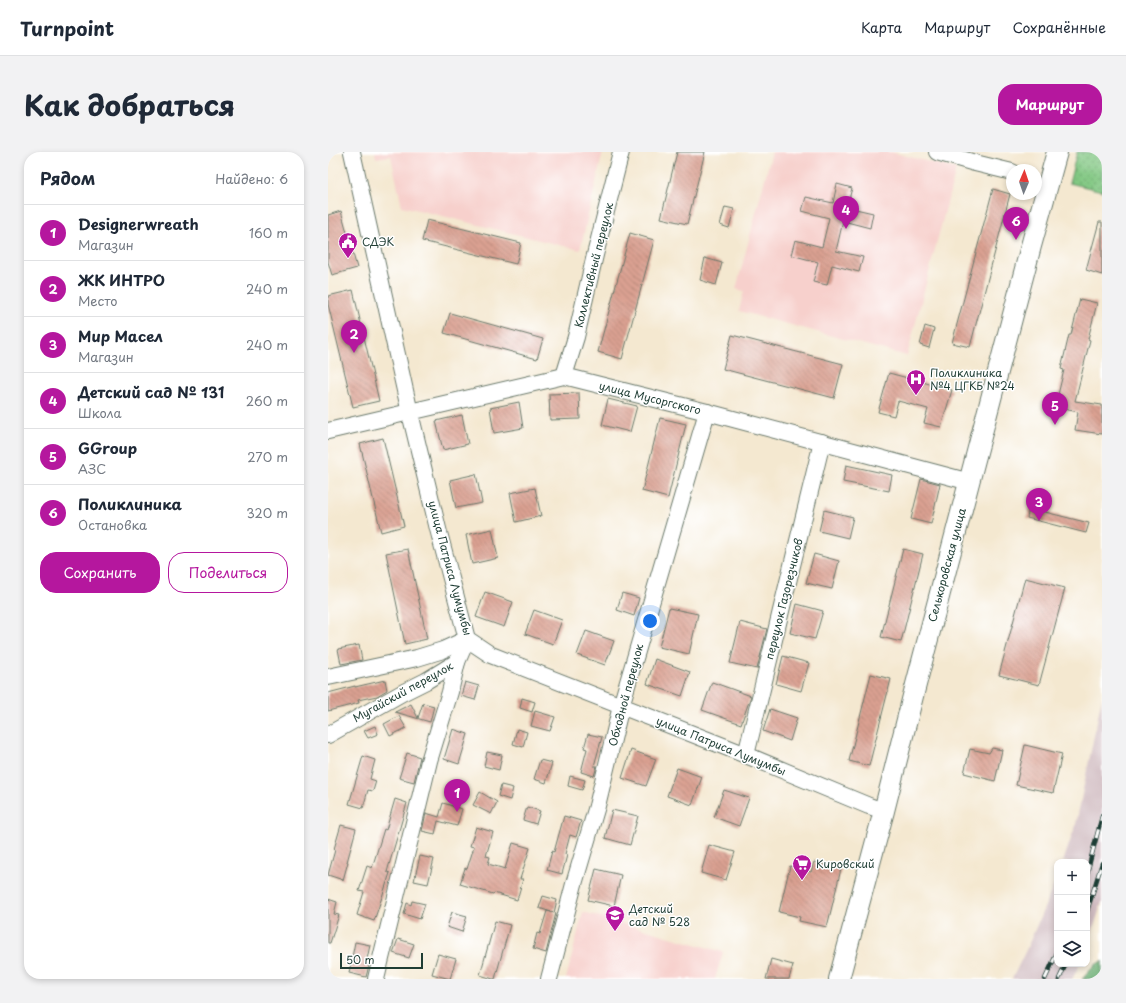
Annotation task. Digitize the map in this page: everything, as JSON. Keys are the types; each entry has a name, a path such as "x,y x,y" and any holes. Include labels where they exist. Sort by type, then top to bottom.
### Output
{"main road":[{"name":"Селькоровская улица","path":"1042,181 1057,152"},
{"name":"Селькоровская улица","path":"840,979 1029,253 1039,200"}],"street":[{"name":"улица Патриса Лумумбы","path":"352,152 410,413 438,529 467,639 491,655 884,811"},
{"name":"Коллективный переулок","path":"564,376 576,337 621,152"},
{"path":"937,152 1006,171"},
{"name":"улица Мусоргского","path":"328,431 564,376 822,442 970,482"},
{"name":"Обходной переулок","path":"549,979 574,884 597,806 621,706 707,412"},
{"name":"переулок Газорезчиков","path":"746,755 822,442"},
{"path":"328,676 417,658 443,650 467,639"},
{"name":"Мугайский переулок","path":"328,735 457,662 467,639"},
{"path":"376,979 429,760 450,692 457,662"}],"shaded area":[{"path":"375,152 603,152 580,250 402,206 391,156 376,158"},
{"path":"772,152 891,152 956,169 907,356 739,311 744,291 736,289"},
{"path":"1102,697 1102,902 1090,939 1090,859 1064,859 1076,824"},
{"path":"1054,885 1054,967 1078,967 1072,979 1012,979"},
{"name":"Детский сад № 528","path":"583,912 723,952 715,979 566,979"}],"green space":[{"path":"1077,152 1102,152 1102,191 1069,183"},
{"path":"1102,961 1102,979 1082,979 1095,965"}],"building":[{"path":"677,152 705,152 687,224 661,218"},
{"path":"837,184 852,188 847,207 873,213 870,228 843,221 836,251 863,257 859,272 832,265 827,285 813,282 818,262 791,255 795,240 822,247 829,218 802,211 806,197 833,203"},
{"path":"993,189 1006,193 1006,200 1008,200 970,347 952,343"},
{"path":"725,207 734,209 729,228 720,225"},
{"path":"341,211 357,268 332,275 328,262 328,215"},
{"path":"427,220 521,243 516,264 422,241"},
{"path":"1099,222 1102,222 1102,275 1086,270"},
{"path":"630,233 654,240 622,359 598,352"},
{"path":"705,258 722,263 716,285 700,280"},
{"path":"353,290 379,401 353,407 328,304 328,296"},
{"path":"1080,299 1097,303 1088,339 1090,340 1075,401 1102,405 1102,434 1075,430 1078,412 1055,407 1064,370 1061,369"},
{"path":"450,313 543,339 537,359 444,333"},
{"path":"925,326 934,329 929,348 920,345"},
{"path":"732,335 843,364 834,398 723,369"},
{"name":"Поликлиника №4 ЦГКБ №24","path":"889,373 952,390 941,427 924,423 928,409 898,401 894,416 878,412"},
{"path":"579,393 580,419 550,420 549,394"},
{"path":"608,399 637,406 630,432 602,425"},
{"path":"519,402 523,428 494,433 490,408"},
{"path":"462,415 468,444 443,450 436,421"},
{"path":"660,418 686,424 668,498 642,491"},
{"path":"383,438 404,526 381,532 360,444"},
{"path":"846,465 892,475 889,491 843,482"},
{"path":"476,474 482,503 456,508 450,480"},
{"path":"921,479 940,484 931,524 911,519"},
{"path":"535,488 541,516 516,522 510,493"},
{"path":"1029,508 1089,523 1086,533 1027,518"},
{"path":"824,510 853,517 848,538 819,531"},
{"path":"492,529 498,558 472,564 466,535"},
{"path":"408,549 427,639 405,644 386,553"},
{"path":"903,549 923,554 901,642 881,637"},
{"path":"814,554 839,561 832,589 806,583"},
{"path":"1025,578 1065,588 1039,685 999,675"},
{"path":"485,592 513,602 504,627 476,617"},
{"path":"622,593 639,598 634,616 617,610"},
{"path":"797,604 823,611 815,639 790,633"},
{"path":"669,608 698,614 689,654 659,647"},
{"path":"534,610 562,620 553,644 525,634"},
{"path":"740,622 767,629 757,669 730,663"},
{"path":"586,631 614,641 605,665 577,655"},
{"path":"359,645 362,660 341,664 338,649"},
{"path":"783,656 809,663 801,691 776,684"},
{"path":"655,659 690,672 682,696 647,684"},
{"path":"871,674 891,679 869,766 849,761"},
{"path":"385,680 387,690 377,696 358,700 359,703 328,711 328,693"},
{"path":"465,682 479,686 475,700 461,696"},
{"path":"712,682 751,696 741,724 702,710"},
{"path":"522,698 535,702 532,712 520,708"},
{"path":"423,703 434,706 430,722 395,712 411,704 418,718"},
{"path":"770,709 797,718 790,741 763,731"},
{"path":"535,711 555,717 550,731 531,726"},
{"path":"399,716 406,728 390,736 384,724"},
{"path":"375,726 378,734 368,738 364,731"},
{"path":"453,729 468,734 459,764 444,759"},
{"path":"517,729 527,732 523,747 513,744"},
{"path":"588,734 602,737 594,766 597,766 594,776 581,772 587,749 584,748"},
{"path":"1025,745 1062,754 1053,793 1016,785"},
{"path":"992,748 1002,750 995,781 964,773 970,749 989,753"},
{"path":"631,750 656,759 646,786 622,778"},
{"path":"487,752 502,755 499,770 484,766"},
{"path":"407,753 420,757 414,782 399,778"},
{"path":"363,756 375,760 370,779 376,781 373,791 368,790 363,808 349,804"},
{"path":"540,760 552,763 546,783 534,779"},
{"path":"677,768 702,777 692,805 667,796"},
{"path":"570,776 585,780 582,790 568,786"},
{"path":"501,785 513,788 510,800 498,796"},
{"path":"724,790 749,798 739,826 714,817"},
{"path":"480,792 497,802 491,814 473,805"},
{"path":"395,799 407,803 387,872 390,873 374,921 357,915 364,892 359,891 367,866 372,868 384,829 386,830"},
{"path":"443,803 462,809 457,826 438,821 435,834 422,831 426,813 439,817"},
{"path":"527,807 540,811 536,824 523,820"},
{"path":"612,810 638,816 630,845 605,838"},
{"path":"564,816 581,821 576,837 570,835 562,874 547,870 552,851 554,852"},
{"path":"341,825 356,829 343,880 328,875"},
{"path":"476,827 493,832 486,856 490,857 488,864 505,869 513,843 530,848 520,879 523,879 517,900 460,884 465,868 467,869 474,847 470,846"},
{"path":"709,845 735,852 726,880 701,873"},
{"path":"420,856 434,859 428,884 414,881"},
{"path":"814,862 841,869 827,927 799,921 800,917 779,912 790,866 811,872"},
{"path":"596,869 621,875 614,906 588,900"},
{"path":"543,896 557,900 554,913 539,908"},
{"path":"328,899 337,902 334,914 339,915 330,943 328,943"},
{"path":"412,901 425,904 420,919 404,914 407,903 411,905"},
{"path":"547,911 556,913 546,953 533,949 537,933 540,934"},
{"path":"452,912 467,916 462,932 447,927"},
{"path":"495,921 510,925 495,979 493,979 480,975"},
{"path":"398,939 414,944 409,958 393,953"},
{"path":"355,942 370,945 366,964 369,965 366,977 349,973"},
{"path":"438,954 456,959 450,979 432,974"},
{"path":"771,959 793,965 789,979 766,979"}],"railway":[{"path":"1090,862 1102,816"},
{"path":"1090,901 1102,863"},
{"path":"1045,979 1054,960"},
{"path":"1059,979 1065,967"}],"place":[{"name":"Детский сад № 131","path":"846,229"},
{"name":"Поликлиника","path":"1016,240"},
{"name":"СДЭК","path":"348,259"},
{"name":"ЖК ИНТРО","path":"354,353"},
{"name":"Поликлиника №4 ЦГКБ №24","path":"916,396"},
{"name":"GGroup","path":"1055,425"},
{"name":"Мир Масел","path":"1039,521"},
{"name":"Designerwreath","path":"457,812"},
{"name":"Кировский","path":"802,881"},
{"name":"Детский сад № 528","path":"615,932"}]}
